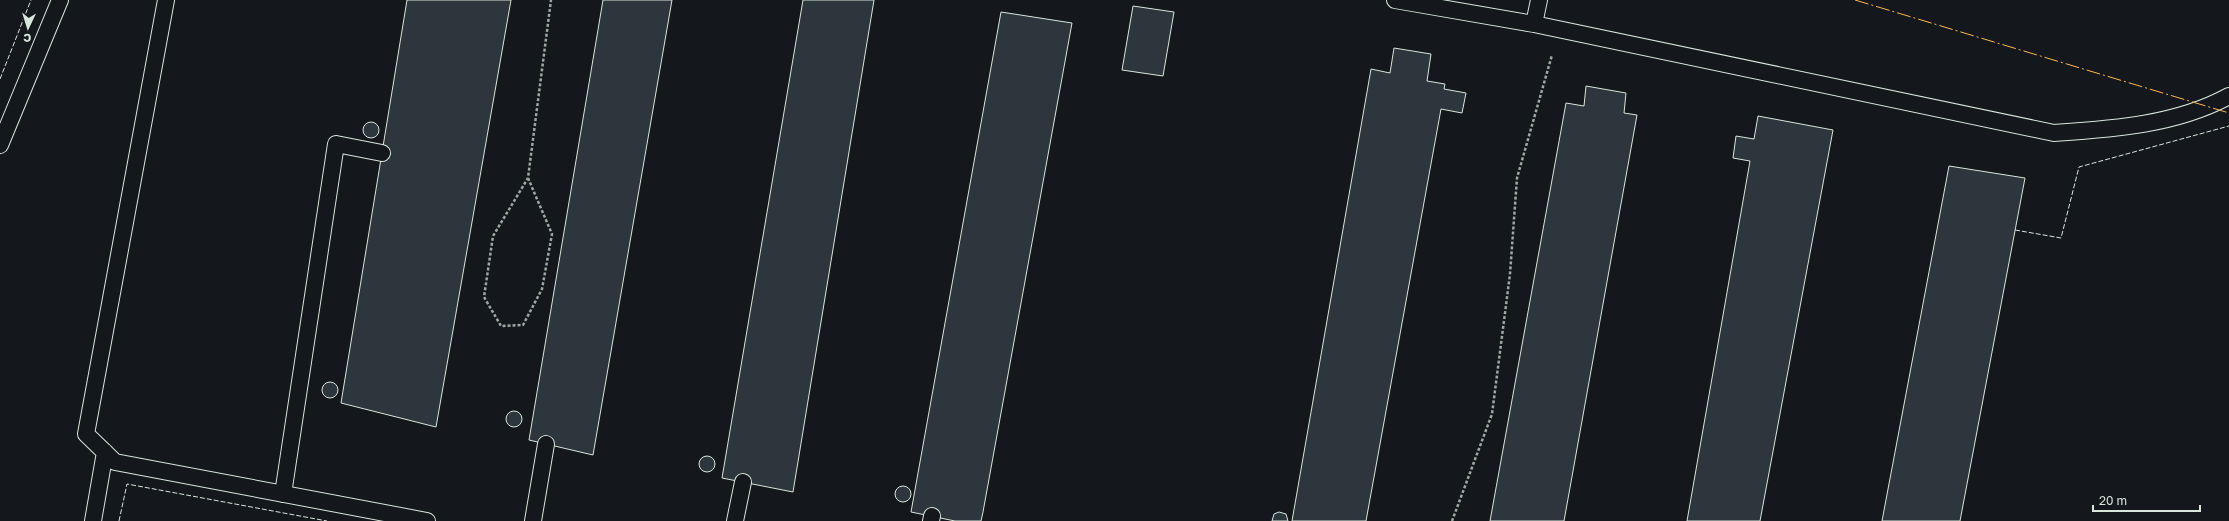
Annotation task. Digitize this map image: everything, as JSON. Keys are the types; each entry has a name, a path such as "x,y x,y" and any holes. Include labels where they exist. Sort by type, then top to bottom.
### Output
{"lane":[{"path":"0,145 60,0"},
{"path":"166,0 86,434 115,462 426,521"},
{"path":"1395,0 1534,24 2054,133 2115,129 2177,116 2229,96"},
{"path":"1534,24 1539,0"},
{"path":"283,494 336,144 382,153"},
{"path":"533,521 546,444"},
{"path":"93,521 105,452"},
{"path":"735,521 743,482"}],"path":[{"path":"528,178 552,234 542,290 523,325 500,326 484,297 493,236 528,178 551,0"},
{"path":"1452,521 1492,414 1510,274 1517,178 1560,30"}],"building":[{"path":"407,0 511,0 436,427 341,403"},
{"path":"603,0 672,0 593,455 529,440"},
{"path":"803,0 874,0 793,492 722,478"},
{"path":"1133,6 1174,12 1163,76 1122,70"},
{"path":"1001,12 1072,23 981,521 955,521 911,512"},
{"path":"1394,48 1431,54 1427,81 1445,84 1444,89 1466,93 1462,113 1441,109 1366,521 1292,521 1371,69 1390,73"},
{"path":"1586,86 1626,93 1624,113 1637,115 1564,521 1490,521 1566,103 1584,106"},
{"path":"1758,116 1833,130 1760,521 1687,521 1750,161 1733,158 1736,136 1754,139"},
{"path":"368,122 374,122 379,127 377,136 374,138 368,138 363,133 363,127"},
{"path":"1949,166 2025,178 1960,521 1882,521"},
{"path":"327,382 333,382 338,387 336,396 333,398 327,398 322,393 322,387"},
{"path":"511,411 517,411 522,416 520,425 517,427 511,427 506,422 506,416"},
{"path":"707,456 713,458 715,464 713,470 707,472 701,470 699,464 701,458"},
{"path":"903,486 909,488 911,494 909,500 903,502 897,500 895,494 897,488"},
{"path":"1279,512 1286,514 1288,521 1272,521 1274,514"}],"fence":[{"path":"0,79 31,0"},
{"path":"2015,230 2061,238 2079,167 2229,126"},
{"path":"119,521 127,484 327,521"}],"power":[{"path":"1855,0 2229,113"}]}
